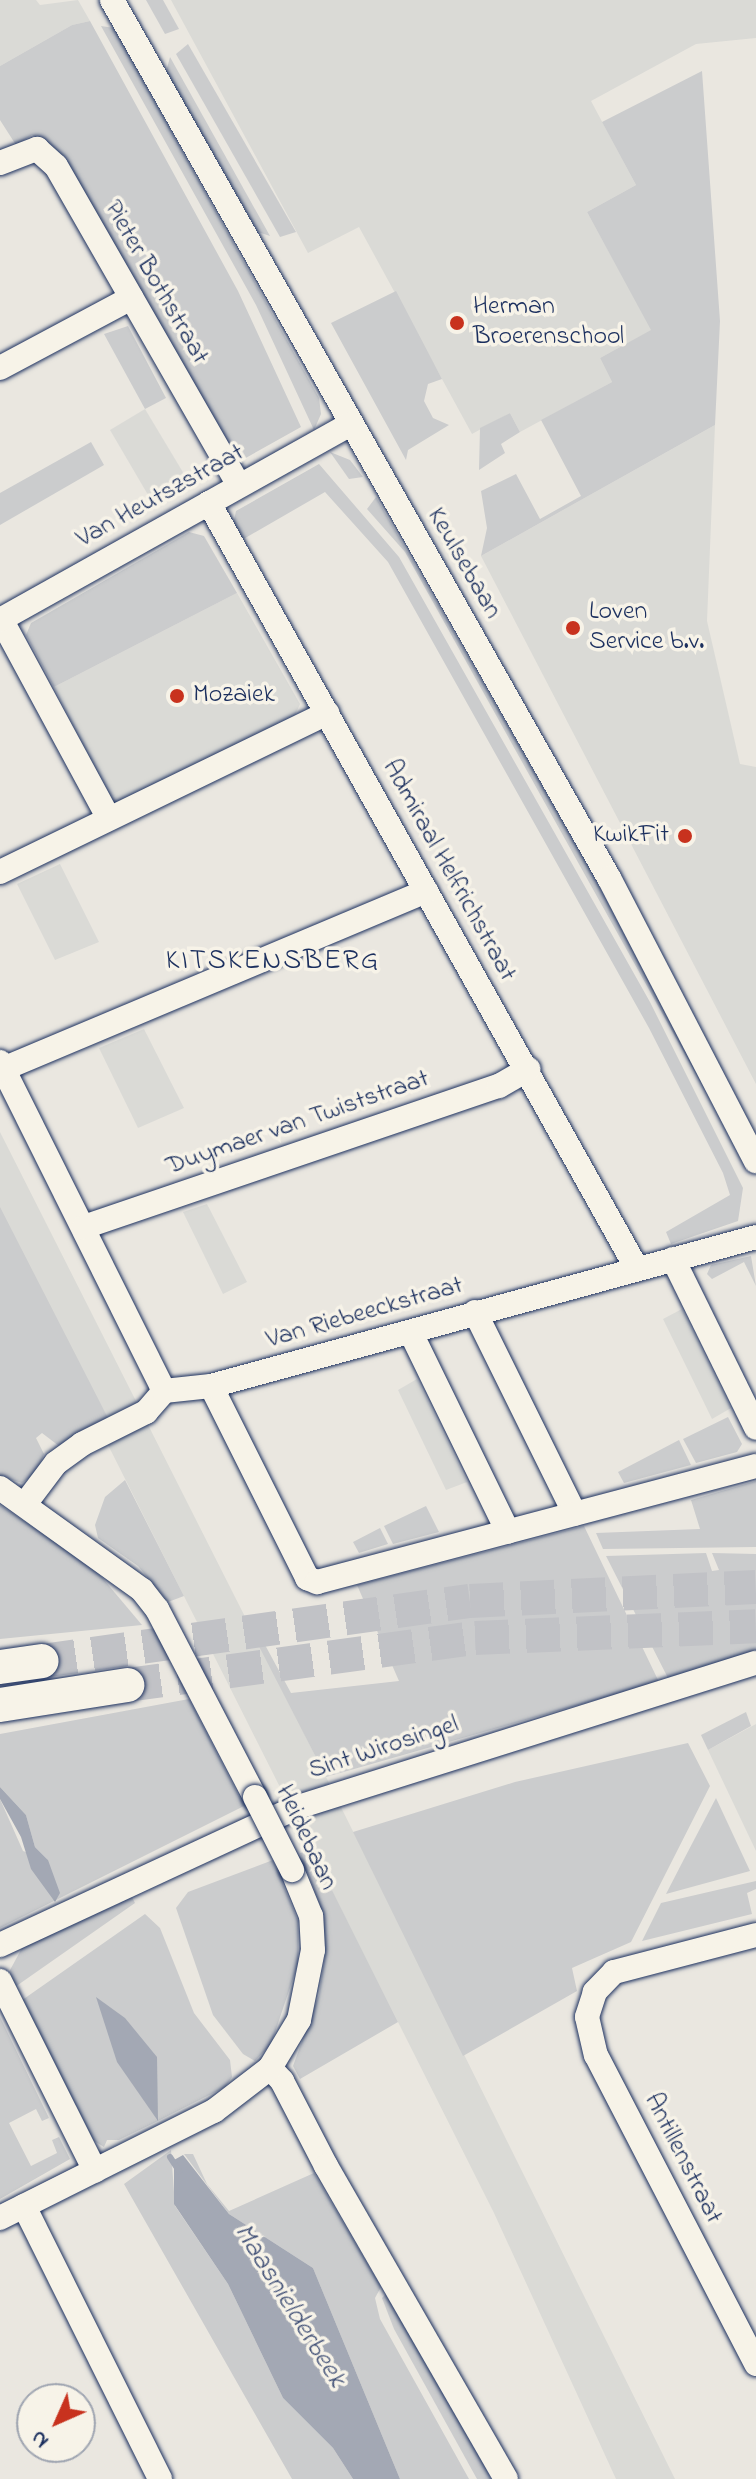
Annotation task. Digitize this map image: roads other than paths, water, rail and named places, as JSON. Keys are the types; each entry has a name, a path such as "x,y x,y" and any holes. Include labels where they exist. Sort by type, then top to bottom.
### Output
{"highway":[{"path":"0,1667 42,1661"},
{"path":"0,1705 127,1685"}],"street":[{"name":"Keulsebaan","path":"112,0 749,1128 756,1161"},
{"name":"Pieter Bothstraat","path":"0,163 24,151 37,149 47,154 239,485"},
{"path":"0,368 131,298"},
{"name":"Van Heutszstraat","path":"1,619 351,424"},
{"name":"Admiraal Helfrichstraat","path":"209,503 636,1267"},
{"path":"1,619 108,817"},
{"path":"0,872 327,713"},
{"path":"25,1504 56,1463 82,1444 146,1412 164,1391 2,1066 426,891"},
{"name":"Duymaer van Twiststraat","path":"84,1227 499,1086 528,1069"},
{"name":"Van Riebeeckstraat","path":"164,1391 211,1386 411,1333 636,1267 756,1237"},
{"path":"673,1259 756,1428"},
{"path":"475,1312 575,1514"},
{"path":"411,1333 508,1532"},
{"path":"211,1386 307,1578 317,1582 756,1466"},
{"name":"Heidebaan","path":"0,1488 121,1571 157,1609 292,1870 311,1916 313,1950 299,2020 270,2068"},
{"name":"Sint Wirosingel","path":"0,1945 295,1808 756,1663"},
{"name":"Antillenstraat","path":"756,1935 634,1963 607,1977 590,2002 590,2038 756,2364"},
{"path":"0,1981 95,2171"},
{"path":"0,2218 214,2111 270,2068 282,2081 326,2166 506,2479"},
{"path":"24,2206 160,2479"}],"water":[{"path":"0,1787 26,1815 35,1847 48,1860 60,1893 55,1902 31,1869 21,1837 0,1799"},
{"path":"96,1997 125,2018 157,2057 158,2121 117,2062"},
{"path":"183,2155 229,2214 313,2268 400,2479 353,2479 333,2448 283,2398 228,2284 174,2204 174,2160"}],"waterway":[{"name":"Maasnielderbeek","path":"170,2157 179,2171"}],"tunnel":[{"path":"42,1661 470,1601 756,1587"},
{"path":"127,1685 475,1638 756,1626"}],"place":[{"name":"Herman Broerenschool","path":"457,323"},
{"name":"Loven Service b.v.","path":"573,628"},
{"name":"Mozaiek","path":"177,696"},
{"name":"KwikFit","path":"685,836"}],"district":[{"name":"KITSKENSBERG","path":"273,962"}]}
